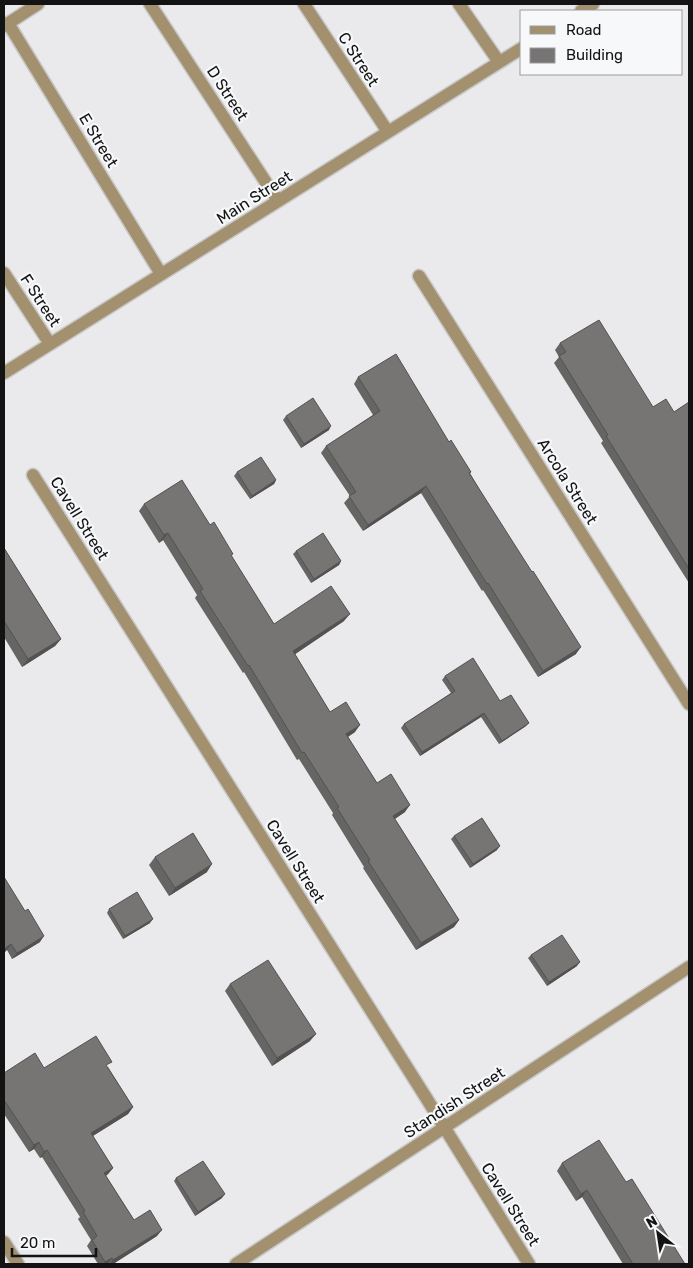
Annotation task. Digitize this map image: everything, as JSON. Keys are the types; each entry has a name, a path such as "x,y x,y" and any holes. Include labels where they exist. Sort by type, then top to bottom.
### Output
{"street":[{"path":"6,24 38,4"},
{"name":"D Street","path":"150,4 278,201"},
{"name":"C Street","path":"304,4 388,132"},
{"path":"459,4 499,62"},
{"name":"E Street","path":"6,24 161,274"},
{"name":"Main Street","path":"4,373 520,49"},
{"name":"F Street","path":"4,273 50,344"},
{"name":"Arcola Street","path":"419,276 689,704"},
{"name":"Cavell Street","path":"33,475 529,1264"},
{"name":"Standish Street","path":"236,1264 689,967"},
{"path":"4,1242 18,1264"}],"building":[{"path":"599,320 653,407 666,399 674,412 689,402 689,569 606,436 608,435 559,356 566,352 560,343"},
{"path":"396,354 449,442 451,440 471,472 469,473 581,647 543,671 426,486 368,525 349,496 356,492 326,446 380,411 358,377"},
{"path":"313,398 331,426 304,444 286,416"},
{"path":"261,457 276,480 252,496 237,472"},
{"path":"182,480 210,525 214,522 233,554 231,555 274,624 331,586 350,614 293,651 330,712 346,702 360,725 346,734 377,783 391,774 410,805 393,816 459,920 421,943 368,861 370,860 337,808 339,807 304,752 302,753 249,665 200,591 203,589 168,533 164,535 144,504"},
{"path":"323,533 341,561 314,579 296,551"},
{"path":"4,548 61,639 28,659 4,621"},
{"path":"473,658 500,701 511,695 529,723 502,741 484,713 422,752 404,724 455,691 445,676"},
{"path":"482,818 500,846 473,864 454,836"},
{"path":"193,833 212,864 175,888 155,857"},
{"path":"4,877 25,911 28,909 44,936 17,953 11,944 4,949"},
{"path":"137,892 153,919 125,936 109,909"},
{"path":"562,935 580,962 549,982 531,955"},
{"path":"268,960 316,1034 277,1058 230,984"},
{"path":"96,1036 112,1062 106,1065 133,1107 91,1133 113,1168 104,1173 134,1220 150,1210 162,1230 113,1260 112,1258 105,1262 92,1240 97,1236 83,1212 85,1211 47,1150 44,1152 39,1142 34,1145 4,1100 4,1073 35,1053 44,1068"},
{"path":"599,1140 626,1182 632,1179 685,1264 633,1264 587,1190 581,1194 562,1163"},
{"path":"203,1161 225,1194 198,1212 176,1178"}]}
